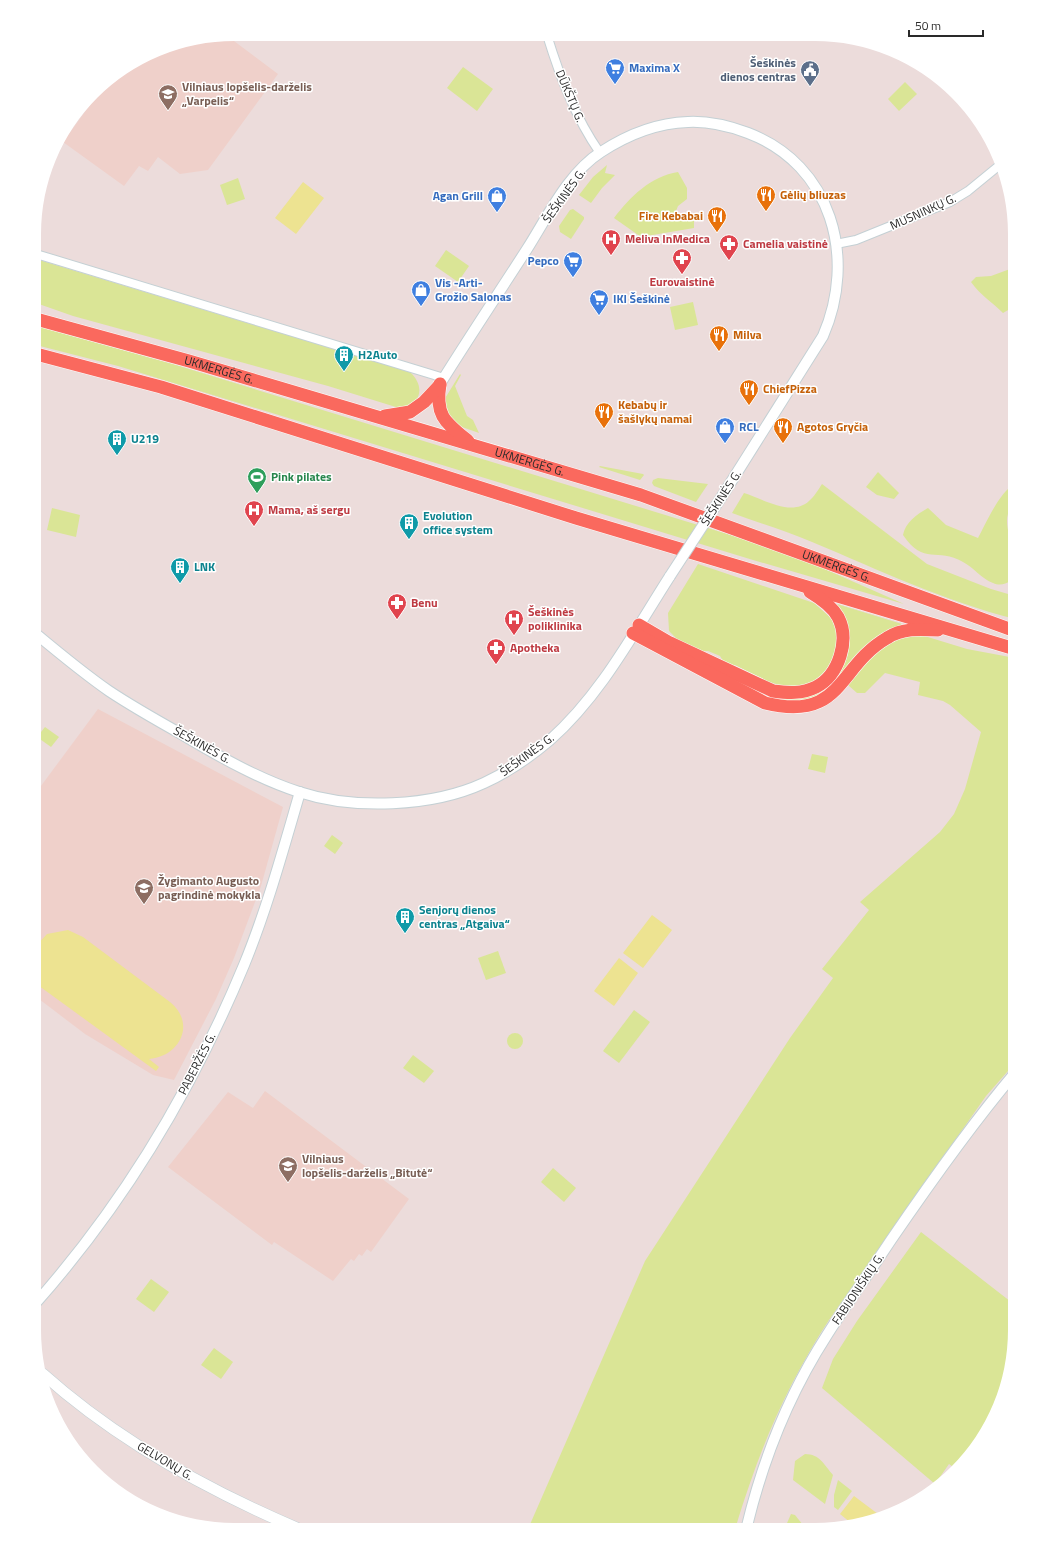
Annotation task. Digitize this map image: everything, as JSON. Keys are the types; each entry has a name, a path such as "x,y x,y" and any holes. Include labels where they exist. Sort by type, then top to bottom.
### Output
{"highway":[{"name":"UKMERGĖS G.","path":"41,320 183,359 641,495 1008,628"},
{"path":"41,355 161,386 576,518 1008,647"},
{"path":"381,417 410,412 424,402 442,381"},
{"path":"442,381 438,401 442,418 472,445"},
{"path":"636,629 670,643 773,691 790,693 805,691 823,682 833,670 840,656 843,636 842,626 830,607 821,599 795,584"},
{"path":"636,629 765,703 790,707 812,704 831,694 872,649 888,637 913,630 957,631"}],"main road":[{"name":"GELVONŲ G.","path":"47,1378 91,1414 157,1458 205,1485 286,1523"}],"street":[{"name":"DŪKŠTŲ G.","path":"549,41 572,106 600,153"},
{"name":"ŠEŠKINĖS G.","path":"41,638 70,663 104,688 154,719 249,771 300,792 343,801 402,803 444,796 482,784 524,760 563,728 599,685 726,490 823,336 836,296 838,268 836,244 830,217 809,178 795,163 776,147 745,132 710,123 675,123 643,131 600,153 568,185 442,381"},
{"name":"MUSNINKŲ G.","path":"836,244 856,240 950,202 968,191 996,168"},
{"path":"41,256 442,381"},
{"name":"PABERŽĖS G.","path":"41,1297 72,1260 99,1224 149,1149 186,1087 244,964 276,875 300,792"},
{"name":"FABIJONIŠKIŲ G.","path":"748,1523 760,1481 779,1427 826,1335 920,1199 988,1104 1008,1080"}],"shaded area":[{"name":"Vilniaus lopšelis-darželis „Varpelis“","path":"222,41 234,41 278,74 208,170 180,174 158,157 148,171 139,166 124,186 64,143 89,107 107,89 127,74 149,61 172,51 184,48"},
{"path":"303,182 324,198 296,234 275,218"},
{"name":"Žygimanto Augusto pagrindinė mokykla","path":"98,709 283,807 261,886 234,958 216,999 174,1080 153,1075 85,1034 41,1001 41,786"},
{"path":"652,915 672,930 643,968 623,953"},
{"path":"68,930 83,937 170,1002 178,1011 182,1020 183,1029 181,1038 176,1046 169,1052 160,1057 149,1059 159,1067 156,1071 41,987 41,940 47,934"},
{"path":"619,958 638,973 614,1006 594,991"},
{"name":"Vilniaus lopšelis-darželis „Bitutė“","path":"265,1091 409,1199 371,1252 367,1249 362,1256 359,1254 354,1261 351,1259 333,1281 274,1242 272,1245 168,1167 228,1092 253,1108"},
{"path":"854,1496 877,1513 847,1520 840,1514"}],"green space":[{"path":"463,67 493,89 477,111 447,88"},
{"path":"905,82 917,94 899,111 888,99"},
{"path":"607,165 605,173 615,175 602,188 591,203 579,195 593,177"},
{"path":"678,172 687,188 687,199 678,206 676,211 679,216 694,221 694,228 641,237 614,218 634,195 650,183 668,174"},
{"path":"238,178 245,199 227,205 220,185"},
{"path":"573,209 584,217 584,219 571,239 560,232 559,226 570,210"},
{"path":"446,250 469,266 458,282 435,266"},
{"path":"41,261 410,372 418,384 419,395 412,404 399,408 328,386 73,316 41,305"},
{"path":"1008,270 1008,310 1003,313 982,295 971,282 976,277 991,276"},
{"path":"693,302 698,325 675,330 670,307"},
{"path":"41,327 176,365 786,552 904,604 753,560 118,366 41,346"},
{"path":"460,374 461,375 455,386 467,416 473,420 479,433 462,427 447,419 444,400"},
{"path":"599,467 644,475 640,480"},
{"path":"878,472 899,493 894,499 877,495 866,487"},
{"path":"658,478 708,484 696,502 654,486 652,483 653,480"},
{"path":"822,484 927,564 991,589 1008,594 1008,617 937,594 802,538 732,513 744,493 786,507 802,505 809,501"},
{"path":"1008,489 1008,582 996,584 985,579 967,564 954,558 924,553 911,544 903,535 906,527 912,519 928,508 946,525 978,538 989,516"},
{"path":"52,508 80,515 76,537 47,530"},
{"path":"698,564 814,603 831,618 837,632 836,650 825,675 803,688 788,688 767,681 735,665 732,667 726,666 720,656 708,651 697,651 676,638 669,631 668,613"},
{"path":"837,604 902,624 894,628 821,696 801,701 787,701 771,697 796,699 809,696 830,685 838,676 844,666 849,642 848,629 845,619"},
{"path":"918,634 967,649 1008,657 1008,1071 986,1096 829,1320 805,1360 784,1400 765,1442 737,1523 531,1523 645,1261 790,1038 833,978 822,969 869,910 860,902 940,832 954,814 965,789 981,732 950,705 943,701 918,695 920,682 885,673 865,693 857,693 848,685 875,653 896,638"},
{"path":"45,727 59,737 51,747 41,740 41,732"},
{"path":"812,754 828,757 825,773 808,769"},
{"path":"332,835 343,843 335,854 324,846"},
{"path":"498,951 506,973 486,980 478,958"},
{"path":"634,1010 650,1022 619,1063 603,1051"},
{"path":"515,1033 521,1035 523,1041 521,1047 515,1049 509,1047 507,1041 509,1035"},
{"path":"413,1055 434,1071 424,1083 403,1068"},
{"path":"553,1168 576,1188 564,1202 541,1182"},
{"path":"921,1232 1008,1300 1008,1342 998,1392 982,1426 968,1447 951,1466 949,1464 940,1476 933,1482 822,1388 833,1359 857,1321"},
{"path":"151,1279 169,1292 154,1312 136,1299"},
{"path":"214,1348 233,1362 221,1379 201,1365"},
{"path":"805,1454 810,1454 818,1458 833,1475 825,1504 793,1480 795,1461"},
{"path":"838,1480 852,1491 838,1510 834,1507 834,1495"},
{"path":"791,1514 795,1515 801,1523 787,1523"}],"place":[{"name":"Maxima X","path":"615,85"},
{"name":"Šeškinės dienos centras","path":"810,87"},
{"name":"Vilniaus lopšelis-darželis „Varpelis“","path":"168,111"},
{"name":"Gėlių bliuzas","path":"766,212"},
{"name":"Agan Grill","path":"497,213"},
{"name":"Fire Kebabai","path":"717,233"},
{"name":"Meliva InMedica","path":"611,256"},
{"name":"Camelia vaistinė","path":"729,261"},
{"name":"Eurovaistinė","path":"682,275"},
{"name":"Pepco","path":"573,278"},
{"name":"Vis -Arti- Grožio Salonas","path":"421,307"},
{"name":"IKI Šeškinė","path":"599,316"},
{"name":"Milva","path":"719,352"},
{"name":"H2Auto","path":"344,372"},
{"name":"ChiefPizza","path":"749,406"},
{"name":"Kebabų ir šašlykų namai","path":"604,429"},
{"name":"RCL","path":"725,444"},
{"name":"Agotos Gryčia","path":"783,444"},
{"name":"U219","path":"117,456"},
{"name":"Pink pilates","path":"257,494"},
{"name":"Mama, aš sergu","path":"254,527"},
{"name":"Evolution office system","path":"409,540"},
{"name":"LNK","path":"180,584"},
{"name":"Benu","path":"397,620"},
{"name":"Šeškinės poliklinika","path":"514,636"},
{"name":"Apotheka","path":"496,665"},
{"name":"Žygimanto Augusto pagrindinė mokykla","path":"144,905"},
{"name":"Senjorų dienos centras „Atgaiva“","path":"405,934"},
{"name":"Vilniaus lopšelis-darželis „Bitutė“","path":"288,1183"}]}
